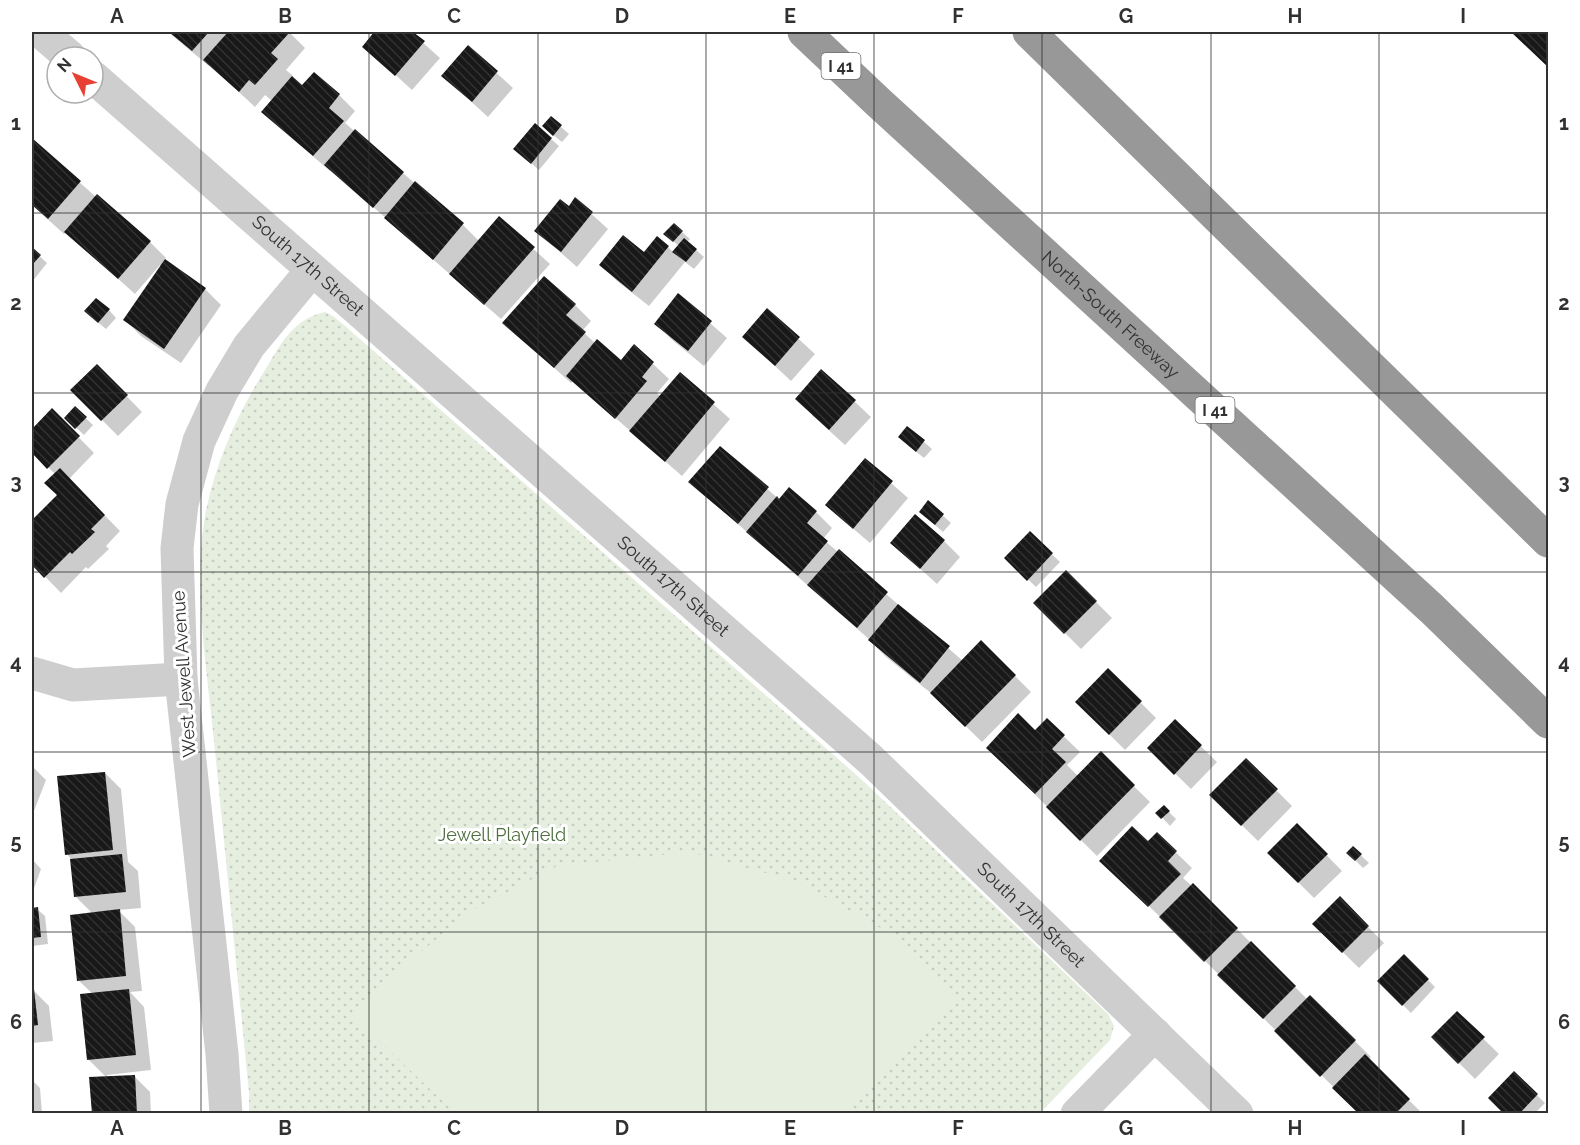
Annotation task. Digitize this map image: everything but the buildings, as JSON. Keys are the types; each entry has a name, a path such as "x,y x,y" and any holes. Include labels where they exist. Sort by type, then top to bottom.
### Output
{"highway":[{"path":"786,32 878,101"},
{"name":"North-South Freeway","path":"804,32 1432,609 1548,722"},
{"path":"1029,32 1548,541"}],"street":[{"path":"41,32 56,45"},
{"name":"South 17th Street","path":"105,88 871,760 1237,1113"},
{"name":"West Jewell Avenue","path":"226,1113 222,1054 181,679 177,548 182,504 199,441 222,391 249,346 312,270"},
{"path":"32,673 74,685 181,679"},
{"path":"1077,1113 1155,1034"}],"green space":[{"name":"Jewell Playfield","path":"325,312 344,325 861,779 1108,1014 1114,1026 1110,1040 1040,1113 249,1114 249,1092 202,626 200,567 202,538 210,492 222,456 255,386 289,334 304,320"},
{"path":"690,852 798,882 886,931 959,997 846,1114 455,1113 353,1016 392,976 466,914 557,866"}]}
